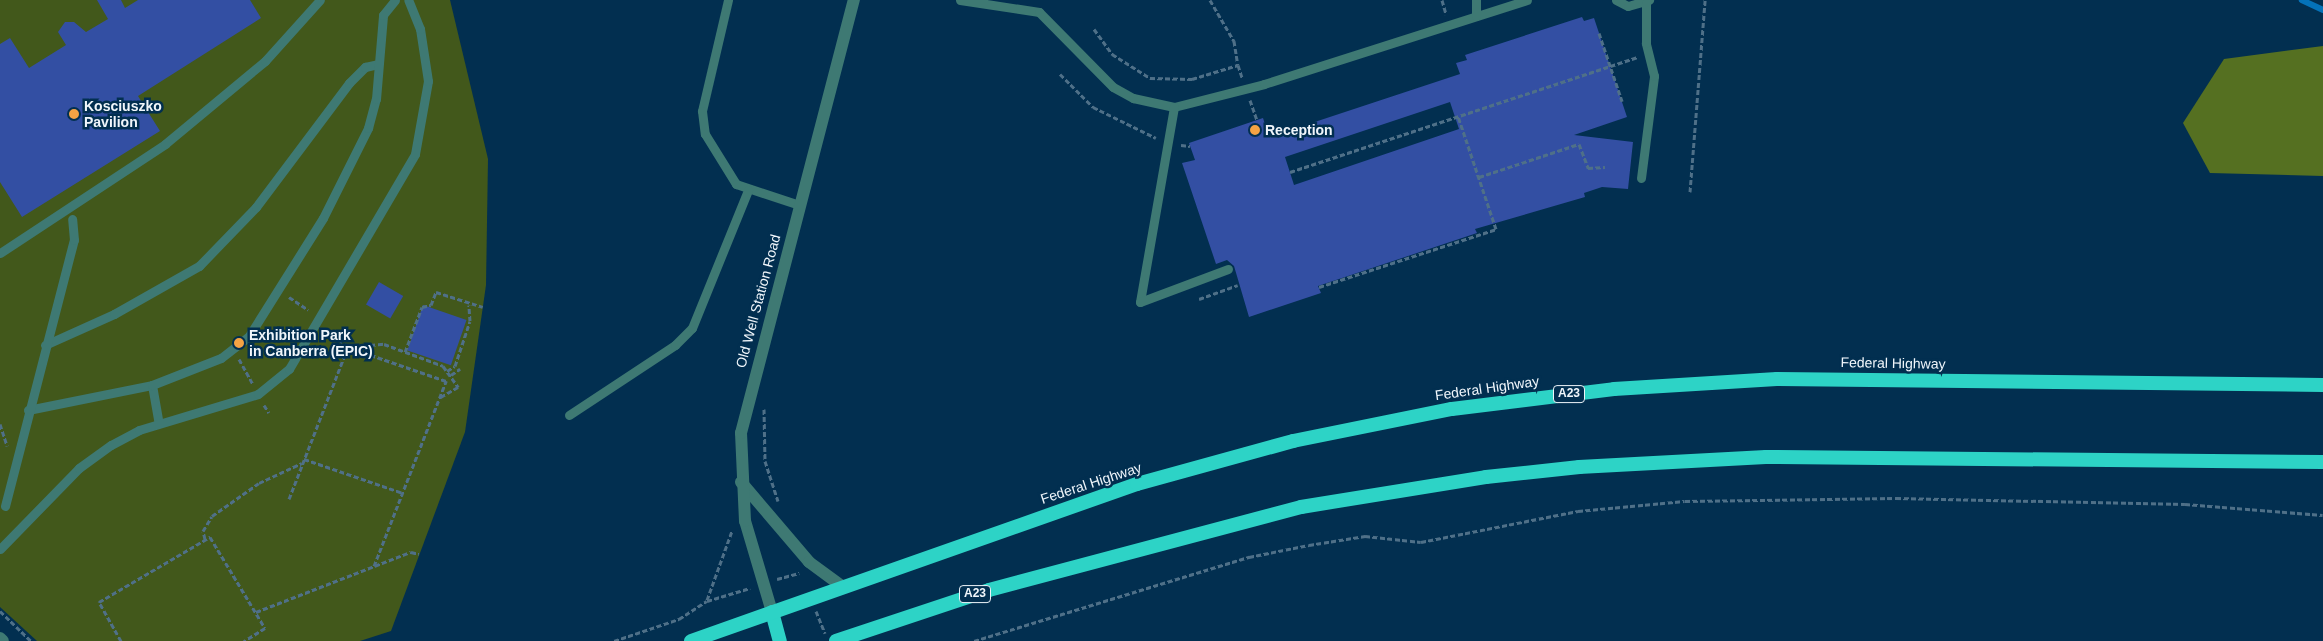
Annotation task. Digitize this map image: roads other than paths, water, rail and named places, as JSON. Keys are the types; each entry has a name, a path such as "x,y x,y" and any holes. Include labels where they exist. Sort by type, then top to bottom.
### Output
{"highway":[{"name":"Federal Highway","path":"691,641 843,586 1215,461 1372,423 1533,398 1777,379 2323,385"},
{"name":"A23","path":"836,641 989,590 1301,508 1486,477 1580,467 1766,457 2323,462"},
{"path":"772,612 780,641"}],"street":[{"name":"Old Well Station Road","path":"772,612 743,503 741,482 745,408 854,0"},
{"path":"741,482 809,562 843,586"},
{"path":"0,638 3,641"}],"lane":[{"path":"0,253 165,144 265,61 320,0"},
{"path":"28,410 152,385 234,350 249,336 276,288 323,218 357,153 376,99 383,15 395,0"},
{"path":"0,549 79,468 111,445 159,423 258,394 289,369 403,180 423,129 428,81 426,57 408,0"},
{"path":"728,0 702,111 705,134 715,155 736,184 748,190 799,205"},
{"path":"960,0 1039,12 1113,87 1133,98 1174,107 1246,90 1527,0"},
{"path":"1476,0 1476,16"},
{"path":"1616,0 1628,6 1647,1 1648,54 1654,76 1641,178"},
{"path":"45,345 114,314 199,266 256,207 349,83 365,68 378,64"},
{"path":"1174,107 1170,144 1140,302 1228,269"},
{"path":"569,416 675,346 692,328 748,190"},
{"path":"5,506 28,410 74,240 72,219"},
{"path":"152,385 159,423"}],"waterway":[{"path":"2302,0 2323,10"}],"place":[{"name":"Kosciuszko Pavilion","path":"74,114"},
{"name":"Reception","path":"1255,130"},
{"name":"Exhibition Park in Canberra (EPIC)","path":"239,343"}]}
